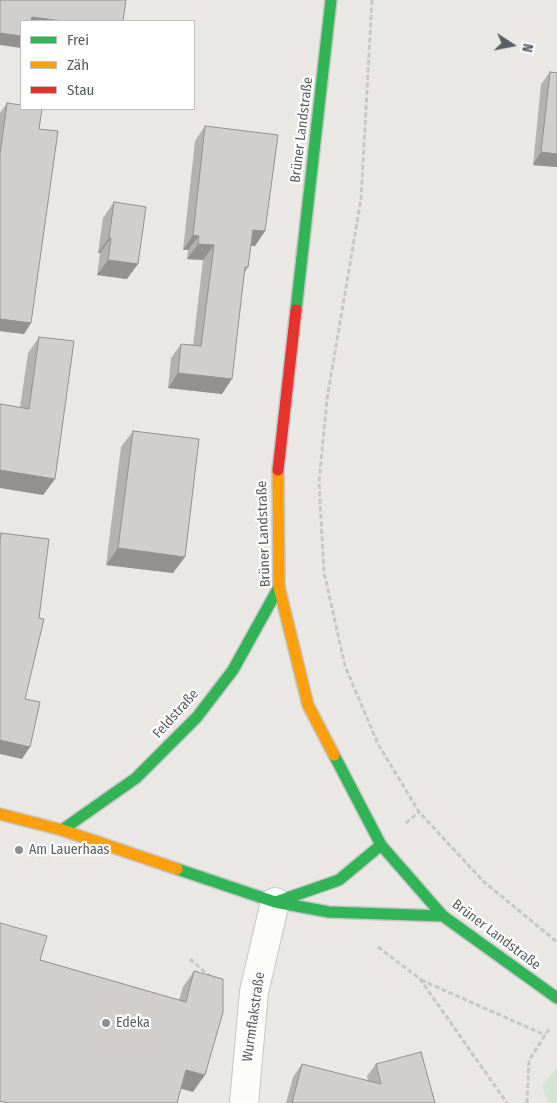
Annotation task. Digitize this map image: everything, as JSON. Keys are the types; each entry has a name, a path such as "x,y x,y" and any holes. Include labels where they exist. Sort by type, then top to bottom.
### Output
{"main road":[{"name":"Brüner Landstraße","path":"331,0 277,477 279,587 308,705 381,845 444,916 557,998"},
{"name":"Feldstraße","path":"62,830 136,778 197,717 232,670 279,587"},
{"path":"0,814 62,830 275,902 329,912 444,916"},
{"path":"275,902 339,880 381,845"}],"street":[{"name":"Wurmflakstraße","path":"244,1103 254,992 275,902"}],"path":[{"path":"372,0 362,199 327,399 319,482 324,572 345,666 378,744 419,812 483,881 557,942"},
{"path":"372,942 420,980 545,1035"},
{"path":"190,959 226,990 254,992"},
{"path":"420,980 507,1103"},
{"path":"527,1103 529,1060 553,1022"}],"green space":[{"path":"557,1068 557,1103 548,1103 542,1086"}],"building":[{"path":"0,0 126,0 123,20 55,20 32,17 31,20 20,20 20,36 0,33"},
{"path":"550,72 557,73 557,154 541,152"},
{"path":"7,103 20,105 20,110 42,110 39,129 58,131 31,323 0,319 0,154"},
{"path":"205,126 278,135 265,231 253,230 248,267 245,267 232,379 178,373 181,344 201,346 214,245 198,244 199,236 193,235"},
{"path":"114,202 146,207 138,264 108,260"},
{"path":"39,337 74,341 55,479 0,470 0,404 29,409"},
{"path":"133,431 199,439 185,557 118,548"},
{"path":"1,533 49,539 39,618 44,619 25,699 40,702 30,747 0,740"},
{"name":"Edeka","path":"0,923 47,936 40,960 186,1002 194,971 223,979 223,1012 205,1075 186,1070 177,1103 8,1103 0,1101"},
{"path":"421,1052 435,1103 292,1103 302,1064 381,1084 376,1064"}],"traffic: fast":[{"path":"296,310 331,0"},
{"path":"62,830 136,778 197,717 233,670 279,587"},
{"path":"334,755 381,845 443,916 557,998"},
{"path":"276,902 339,880 381,845"},
{"path":"177,869 275,902 329,912 443,916"}],"traffic: slow":[{"path":"278,470 279,587 308,705 334,755"},
{"path":"0,814 62,830 177,869"}],"traffic: jam":[{"path":"278,470 296,310"}],"place":[{"name":"Am Lauerhaas","path":"19,850"},
{"name":"Edeka","path":"106,1023"}]}
